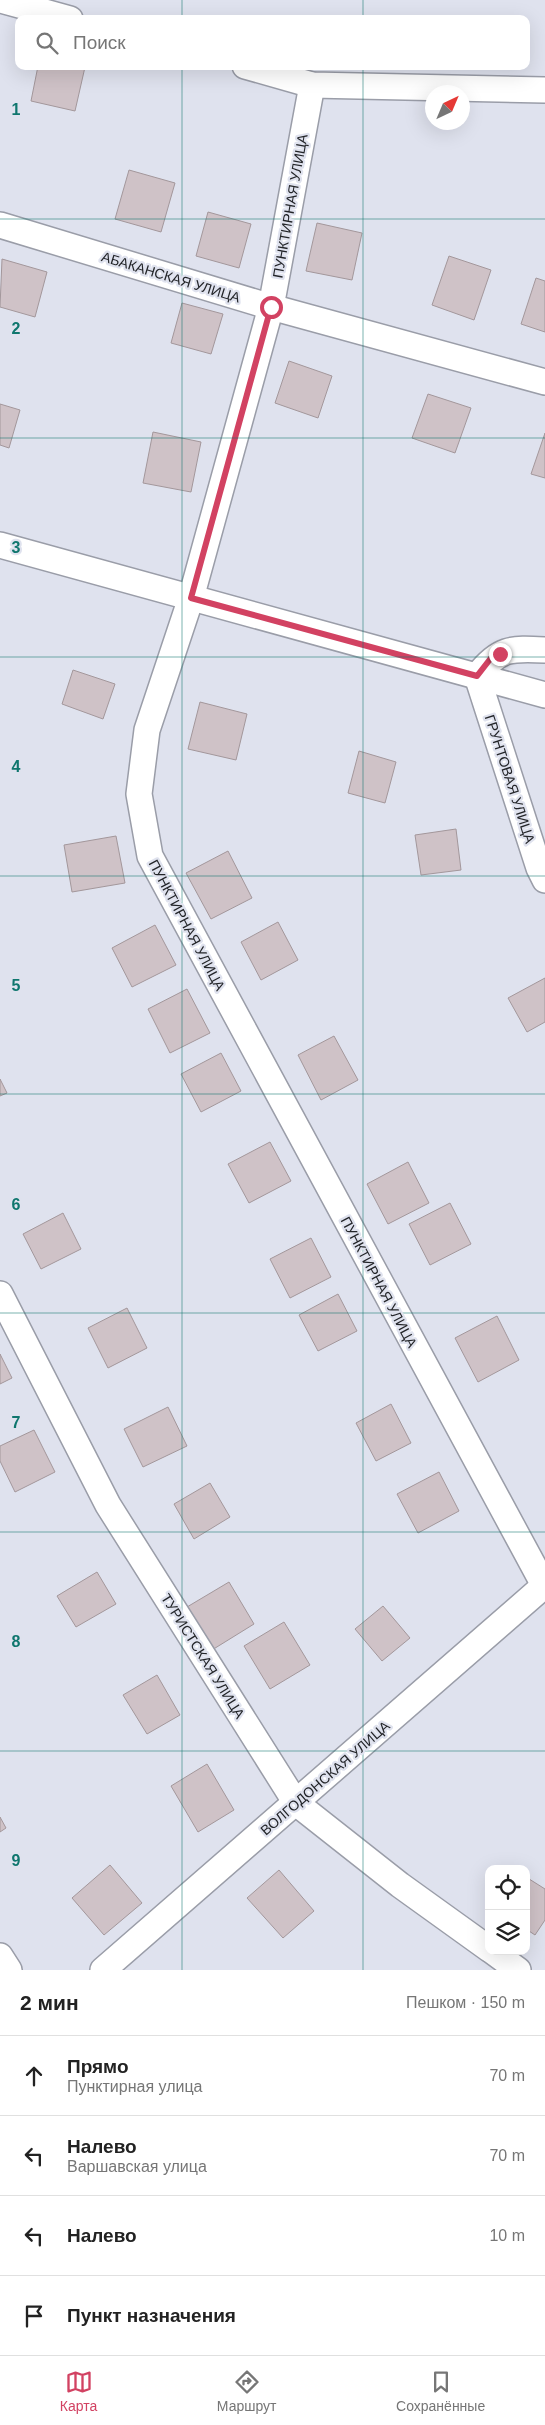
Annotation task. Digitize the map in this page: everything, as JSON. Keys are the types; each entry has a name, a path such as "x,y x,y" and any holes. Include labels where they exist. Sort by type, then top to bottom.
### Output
{"street":[{"path":"1,0 55,15"},
{"path":"260,70 312,84 545,90"},
{"name":"ПУНКТИРНАЯ УЛИЦА","path":"312,84 271,307 191,598 148,730 139,794 150,856 544,1586"},
{"name":"АБАКАНСКАЯ УЛИЦА","path":"0,226 271,307 545,382"},
{"path":"0,545 545,695"},
{"path":"477,676 491,658 500,654 522,649 545,650"},
{"name":"ГРУНТОВАЯ УЛИЦА","path":"477,676 539,868 545,880"},
{"name":"ТУРИСТСКАЯ УЛИЦА","path":"0,1294 108,1505 296,1803 400,1885 485,1946"},
{"name":"ВОЛГОДОНСКАЯ УЛИЦА","path":"104,1970 544,1586"},
{"path":"497,1955 518,1970"},
{"path":"0,1956 9,1970"}],"building":[{"path":"37,70 84,70 75,111 31,101"},
{"path":"129,170 175,183 161,232 115,219"},
{"path":"208,212 251,224 239,268 196,256"},
{"path":"317,223 362,233 352,280 306,271"},
{"path":"449,256 491,270 474,320 432,305"},
{"path":"2,259 47,272 35,317 0,307"},
{"path":"536,278 545,281 545,332 521,324"},
{"path":"182,303 223,314 211,354 171,343"},
{"path":"289,361 332,376 318,418 275,403"},
{"path":"428,394 471,408 455,453 412,438"},
{"path":"0,404 20,410 9,448 0,445"},
{"path":"153,432 201,442 191,492 143,483"},
{"path":"545,433 545,478 531,474"},
{"path":"73,670 115,684 103,719 62,704"},
{"path":"200,702 247,714 236,760 188,749"},
{"path":"359,751 396,762 385,803 348,793"},
{"path":"456,829 461,870 421,875 415,835"},
{"path":"116,836 125,883 72,892 64,845"},
{"path":"228,851 252,898 211,919 186,873"},
{"path":"278,922 298,960 261,980 241,942"},
{"path":"155,925 176,965 132,987 112,948"},
{"path":"545,978 545,1022 527,1032 508,998"},
{"path":"187,989 210,1033 170,1053 148,1009"},
{"path":"334,1036 358,1080 321,1100 298,1055"},
{"path":"221,1053 241,1091 201,1112 181,1074"},
{"path":"0,1079 7,1093 0,1096"},
{"path":"270,1142 291,1181 249,1203 228,1164"},
{"path":"408,1162 429,1203 388,1224 367,1184"},
{"path":"450,1203 471,1244 430,1265 409,1224"},
{"path":"63,1213 81,1249 41,1269 23,1234"},
{"path":"311,1238 331,1277 290,1298 270,1259"},
{"path":"338,1294 357,1331 318,1351 299,1315"},
{"path":"127,1308 147,1348 108,1368 88,1328"},
{"path":"497,1316 519,1360 478,1382 455,1338"},
{"path":"0,1354 12,1378 0,1384"},
{"path":"391,1404 411,1443 376,1461 356,1423"},
{"path":"168,1407 187,1446 143,1467 124,1429"},
{"path":"34,1430 55,1472 15,1492 0,1461 0,1446"},
{"path":"439,1472 459,1511 418,1533 397,1494"},
{"path":"210,1483 230,1517 194,1539 174,1504"},
{"path":"97,1572 116,1604 76,1627 57,1596"},
{"path":"229,1582 254,1624 212,1650 187,1607"},
{"path":"383,1606 410,1638 382,1661 355,1629"},
{"path":"284,1622 310,1665 270,1689 244,1646"},
{"path":"157,1675 180,1715 147,1734 123,1695"},
{"path":"207,1764 234,1810 198,1832 171,1786"},
{"path":"0,1817 6,1828 0,1832"},
{"path":"110,1865 142,1903 104,1935 72,1898"},
{"path":"279,1870 314,1911 283,1938 247,1898"},
{"path":"530,1880 545,1889 545,1920 535,1935 530,1932"}],"route":[{"path":"271,307 191,598 477,676 491,658 500,654"}]}
